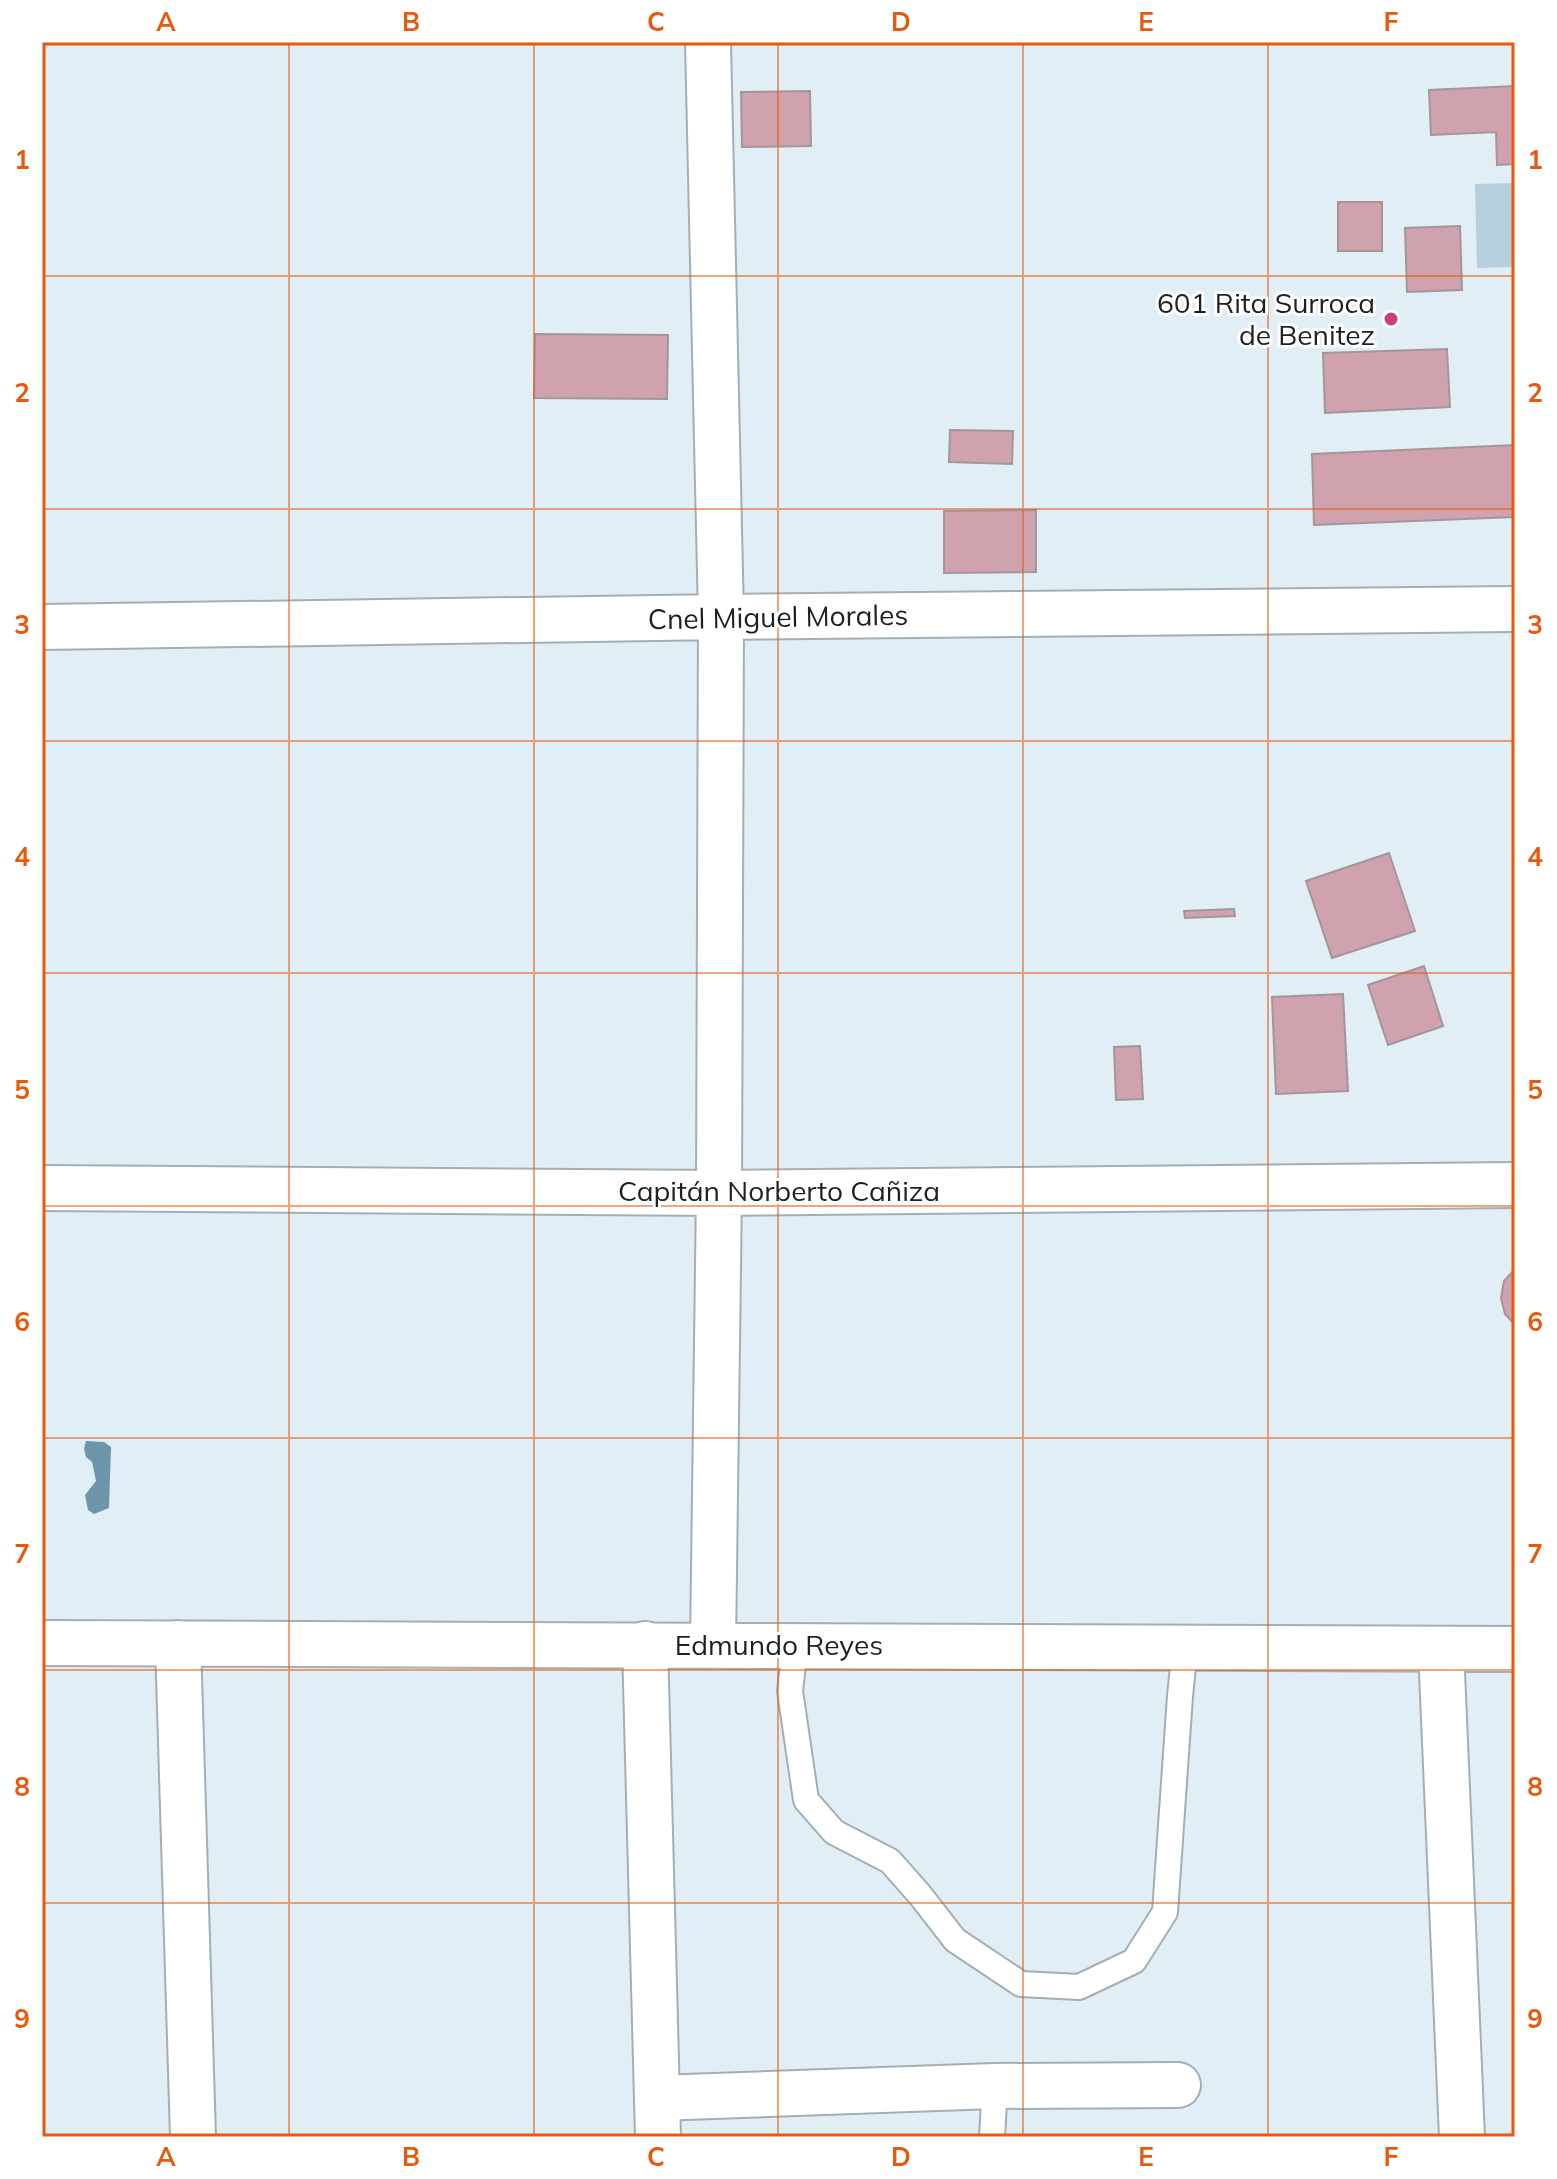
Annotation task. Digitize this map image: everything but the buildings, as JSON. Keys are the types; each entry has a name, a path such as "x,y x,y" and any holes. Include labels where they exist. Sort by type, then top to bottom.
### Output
{"street":[{"path":"708,42 721,617 719,1193 713,1645"},
{"name":"Cnel Miguel Morales","path":"42,627 1515,609"},
{"name":"Capitán Norberto Cañiza","path":"42,1188 719,1193 1515,1185"},
{"name":"Edmundo Reyes","path":"42,1643 1515,1649"},
{"path":"178,1643 193,2137"},
{"path":"645,1644 658,2117 995,2086 1178,2085"},
{"path":"1441,1649 1462,2137"}],"lane":[{"path":"795,1646 790,1691 806,1800 834,1832 890,1861 955,1940 1021,1984 1079,1987 1134,1961 1165,1912 1185,1647"},
{"path":"992,2137 995,2086"}],"shaded area":[{"path":"1515,183 1515,267 1477,268 1475,184"},
{"path":"86,1441 104,1442 111,1447 109,1508 94,1514 88,1510 85,1495 96,1481 92,1462 86,1457 84,1449"}],"place":[{"name":"601 Rita Surroca de Benitez","path":"1391,319"}]}
